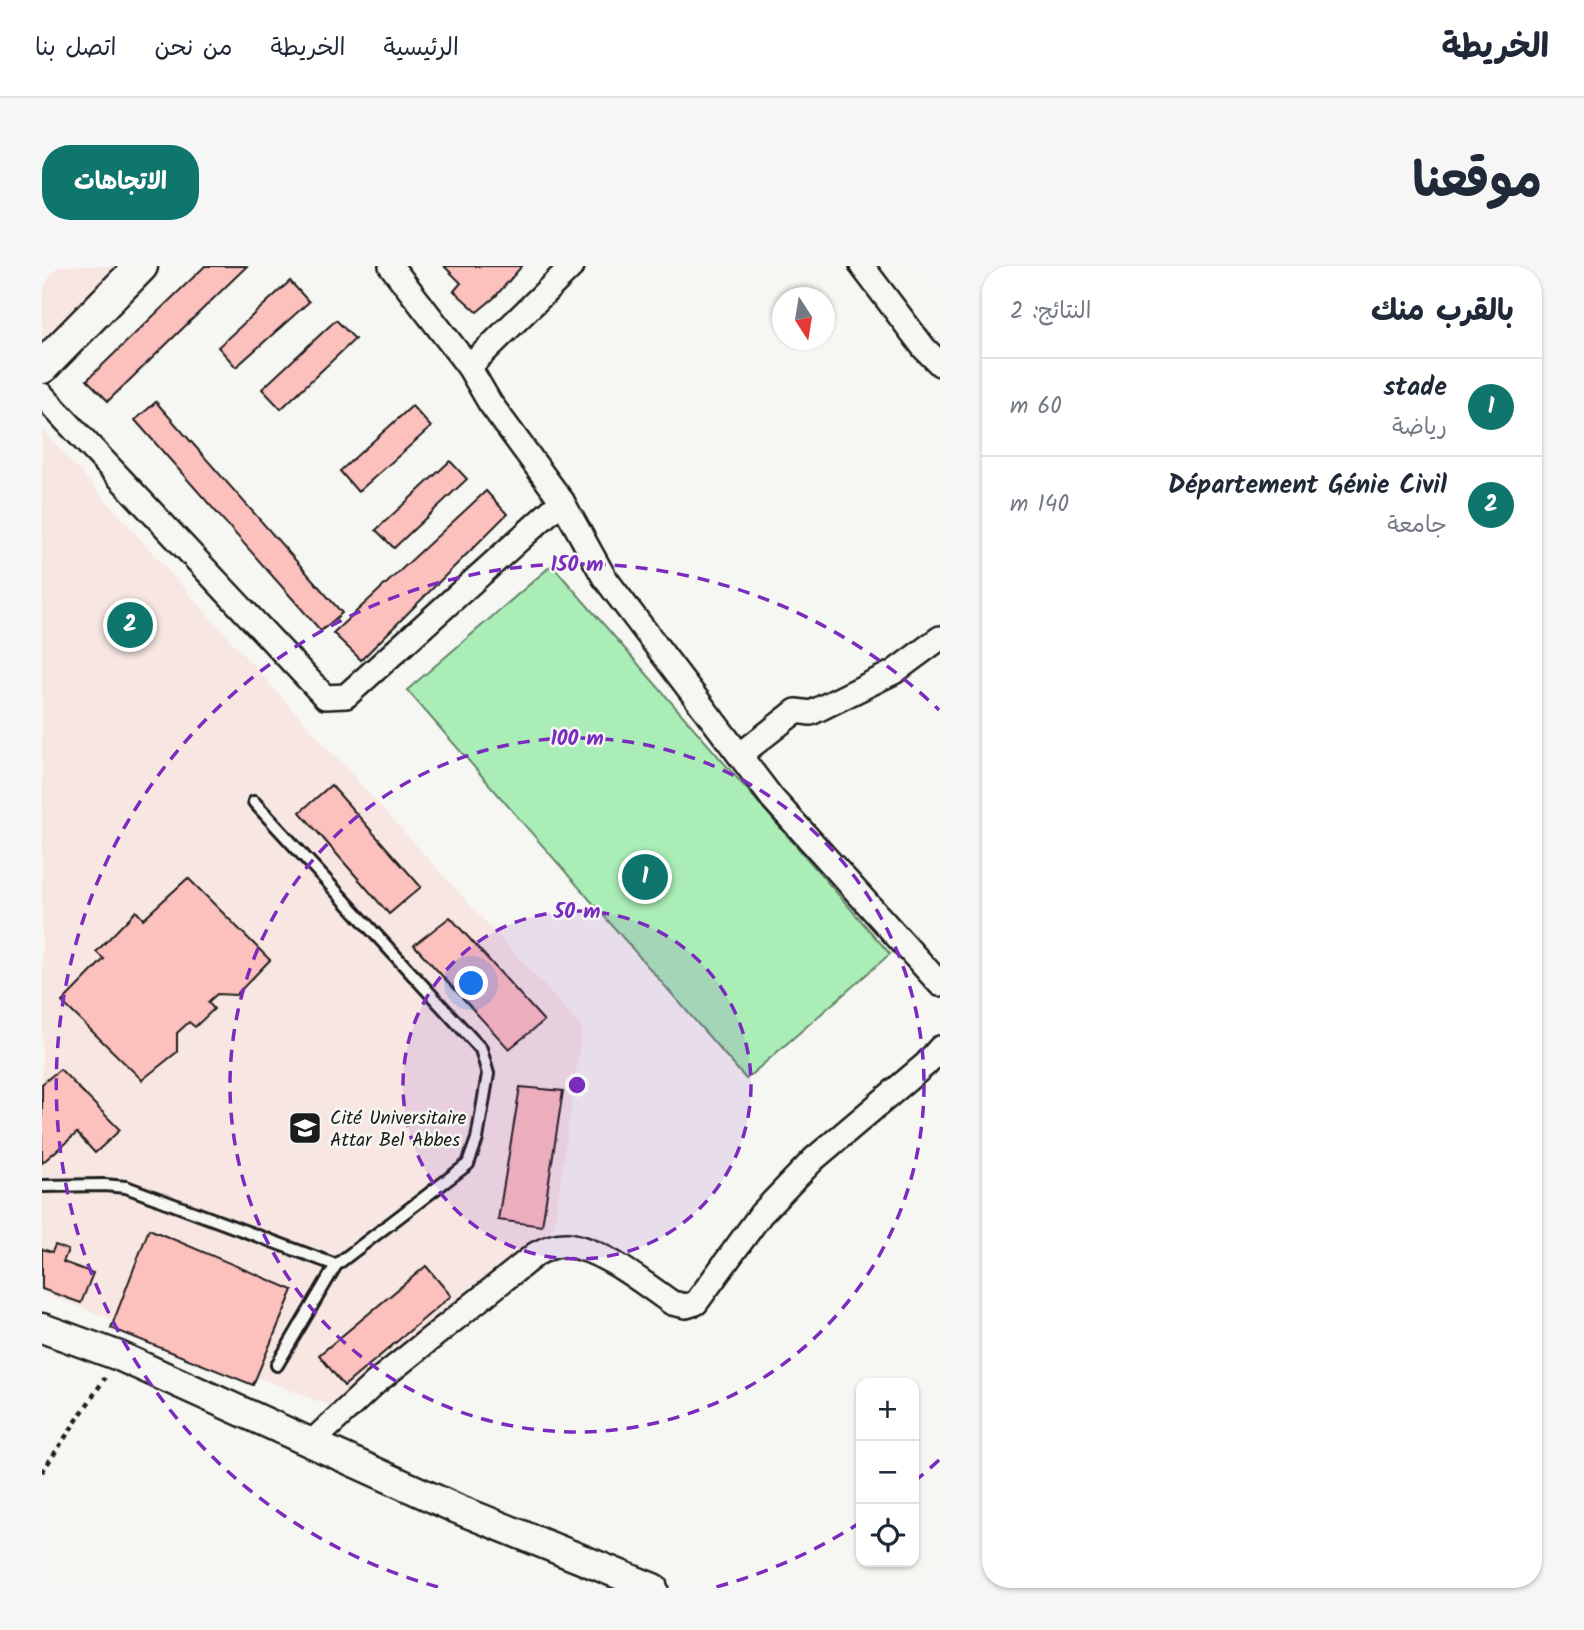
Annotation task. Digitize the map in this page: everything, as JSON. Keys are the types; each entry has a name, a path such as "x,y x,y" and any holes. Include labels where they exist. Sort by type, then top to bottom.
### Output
{"main road":[{"path":"42,367 141,266"}],"street":[{"path":"390,266 469,366 490,403 562,501 604,577 772,798 940,984"},
{"path":"469,366 572,266"},
{"path":"862,266 924,348 940,364"},
{"path":"42,395 325,697 346,696 562,501"},
{"path":"740,755 796,711 810,713 894,672 940,638"},
{"path":"312,1442 375,1383 536,1254 550,1247 565,1245 599,1255 672,1303 686,1306 696,1303 761,1214 814,1159 926,1064 940,1048"},
{"path":"42,1328 119,1356 455,1508 653,1588"}],"lane":[{"path":"254,802 481,1049 488,1074 477,1139 468,1164 336,1265 277,1364"},
{"path":"42,1186 126,1187 336,1265"}],"path":[{"path":"42,1472 119,1356"}],"shaded area":[{"path":"42,266 121,266 42,345"},
{"name":"Cité Universitaire Attar Bel Abbes","path":"42,429 582,1028 554,1227 331,1406 42,1292"}],"green space":[{"path":"552,565 890,954 746,1079 407,690"}],"building":[{"path":"205,266 247,266 108,401 87,380"},
{"path":"444,266 522,266 495,297 477,312 454,291 461,283"},
{"path":"290,281 309,302 236,367 218,347"},
{"path":"336,320 355,339 281,409 262,389"},
{"path":"156,402 342,613 321,631 135,420"},
{"path":"412,406 431,427 358,492 340,471"},
{"path":"450,461 467,479 394,548 376,530"},
{"path":"486,491 507,514 361,660 333,633"},
{"path":"331,785 421,887 389,914 300,812"},
{"path":"188,878 270,960 236,995 217,994 208,1002 214,1009 195,1027 189,1022 177,1033 177,1052 142,1080 62,1002 104,959 96,952 136,911 143,919"},
{"path":"450,917 544,1021 509,1049 414,945"},
{"path":"60,1069 120,1130 95,1153 77,1133 42,1163 42,1084"},
{"path":"520,1087 563,1091 542,1226 498,1220"},
{"path":"149,1229 293,1290 253,1385 111,1328"},
{"path":"55,1245 68,1250 63,1262 93,1273 81,1303 42,1289 42,1249 52,1252"},
{"path":"426,1266 451,1296 344,1386 319,1355"}],"place":[{"name":"Département Génie Civil","path":"130,625"},
{"name":"stade","path":"645,877"},
{"name":"Cité Universitaire Attar Bel Abbes","path":"305,1128"}]}
